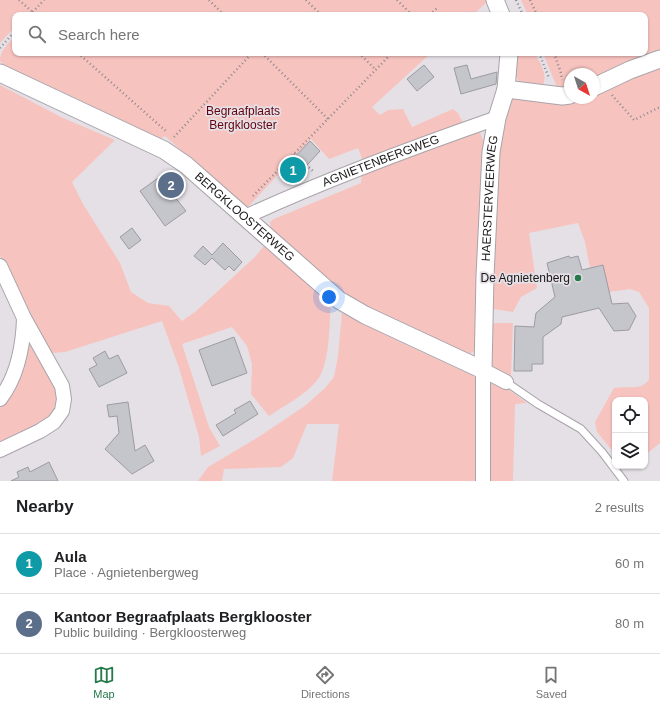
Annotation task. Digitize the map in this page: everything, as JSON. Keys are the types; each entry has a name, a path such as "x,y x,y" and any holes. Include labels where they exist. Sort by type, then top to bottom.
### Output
{"street":[{"path":"495,0 500,12"},
{"name":"HAERSTERVEERWEG","path":"483,481 485,276 491,152 497,118 506,89 509,56"},
{"path":"600,85 630,70 660,59"},
{"name":"BERGKLOOSTERWEG","path":"0,73 169,144 186,166 338,300 364,315 483,370"},
{"path":"506,89 561,95"},
{"name":"AGNIETENBERGWEG","path":"245,217 319,184 497,118"},
{"path":"0,266 24,318 62,386 64,399 62,410 54,422 40,431 0,450"},
{"path":"0,399 5,392 20,354 24,318"},
{"path":"483,370 506,382"}],"lane":[{"path":"506,382 538,404 581,429 602,452 624,481"}],"path":[{"path":"19,0 33,12 44,0"},
{"path":"209,0 221,12"},
{"path":"306,0 318,12"},
{"path":"397,0 409,12"},
{"path":"516,0 522,12"},
{"path":"530,0 536,12"},
{"path":"433,12 438,7"},
{"path":"0,48 12,35"},
{"path":"81,56 169,144 249,56"},
{"path":"265,56 328,119"},
{"path":"362,56 376,70"},
{"path":"249,200 389,56"},
{"path":"540,56 549,76 561,95"},
{"path":"555,56 561,73 561,95"},
{"path":"600,88 634,120 660,108"},
{"path":"656,109 660,113"},
{"path":"294,154 314,173 319,184"}],"green space":[{"path":"0,0 488,0 476,12 12,12 12,30 0,43"},
{"path":"521,0 660,0 660,51 600,76 600,68 564,68 564,89 559,89 544,56 648,56 648,12 527,12"},
{"name":"Begraafplaats Bergklooster","path":"12,39 12,56 428,56 372,107 380,115 388,110 403,109 412,127 453,109 458,113 463,123 363,161 358,148 329,159 311,139 248,207 239,202 165,136 159,140 78,99 4,66 0,61 0,57 5,47"},
{"path":"513,56 536,56 545,78 542,87 528,87 522,84 516,77"},
{"path":"660,65 660,443 648,453 648,397 612,397 612,450 597,432 595,422 614,388 638,387 646,383 649,379 649,308 639,292 630,289 609,292 599,265 590,268 585,242 578,223 529,233 537,288 521,297 513,312 493,309 489,304 495,177 508,101 516,96 564,98 564,104 600,104 600,90"},
{"path":"0,85 63,118 115,140 72,182 83,204 120,263 131,292 148,303 169,306 182,321 195,312 255,257 264,246 331,304 325,363 322,372 313,385 301,395 269,416 251,394 252,364 247,346 232,327 182,344 209,427 220,446 201,456 199,437 179,368 162,321 65,352 51,353 0,256"},
{"path":"475,131 480,133 485,145 477,350 465,356 347,297 271,231 270,222 274,219 361,183 362,172"},
{"path":"342,313 478,378 478,481 332,481 339,424 307,424 293,458 281,467 224,469 222,481 198,481 208,467 260,436 306,405 325,388 334,377 338,356"},
{"path":"513,323 511,378 489,365 492,324"},
{"path":"29,341 54,380 59,405 46,423 0,446 0,408 3,405"},
{"path":"491,384 496,384 505,388 527,403 515,404 513,481 488,481 488,387"}],"building":[{"path":"424,65 434,77 417,91 407,79"},
{"path":"467,65 471,79 497,72 496,84 461,94 454,68"},
{"path":"310,141 320,151 296,177 287,165"},
{"path":"168,171 182,191 174,196 186,211 165,226 140,191"},
{"path":"132,228 141,240 129,249 120,237"},
{"path":"223,243 242,262 234,271 229,266 225,270 212,258 205,265 194,256 203,246 212,255"},
{"path":"569,256 570,258 578,256 582,270 603,265 612,304 628,303 636,316 629,330 614,331 599,308 562,317 561,324 543,337 543,364 532,364 532,371 514,371 515,326 534,327 536,313 555,297 547,263"},
{"path":"234,337 247,373 212,386 199,350"},
{"path":"105,351 109,359 118,355 127,373 99,387 89,369 97,365 93,358"},
{"path":"250,401 258,414 223,436 216,425 236,413 234,410"},
{"path":"128,402 135,451 145,445 154,461 132,474 105,449 119,433 117,416 109,417 107,405"},
{"path":"49,462 58,481 11,481 19,477 17,472 28,467 30,472"}],"place":[{"name":"Aula","path":"293,170"},
{"name":"Kantoor Begraafplaats Bergklooster","path":"171,185"},
{"name":"De Agnietenberg","path":"578,278"}]}
